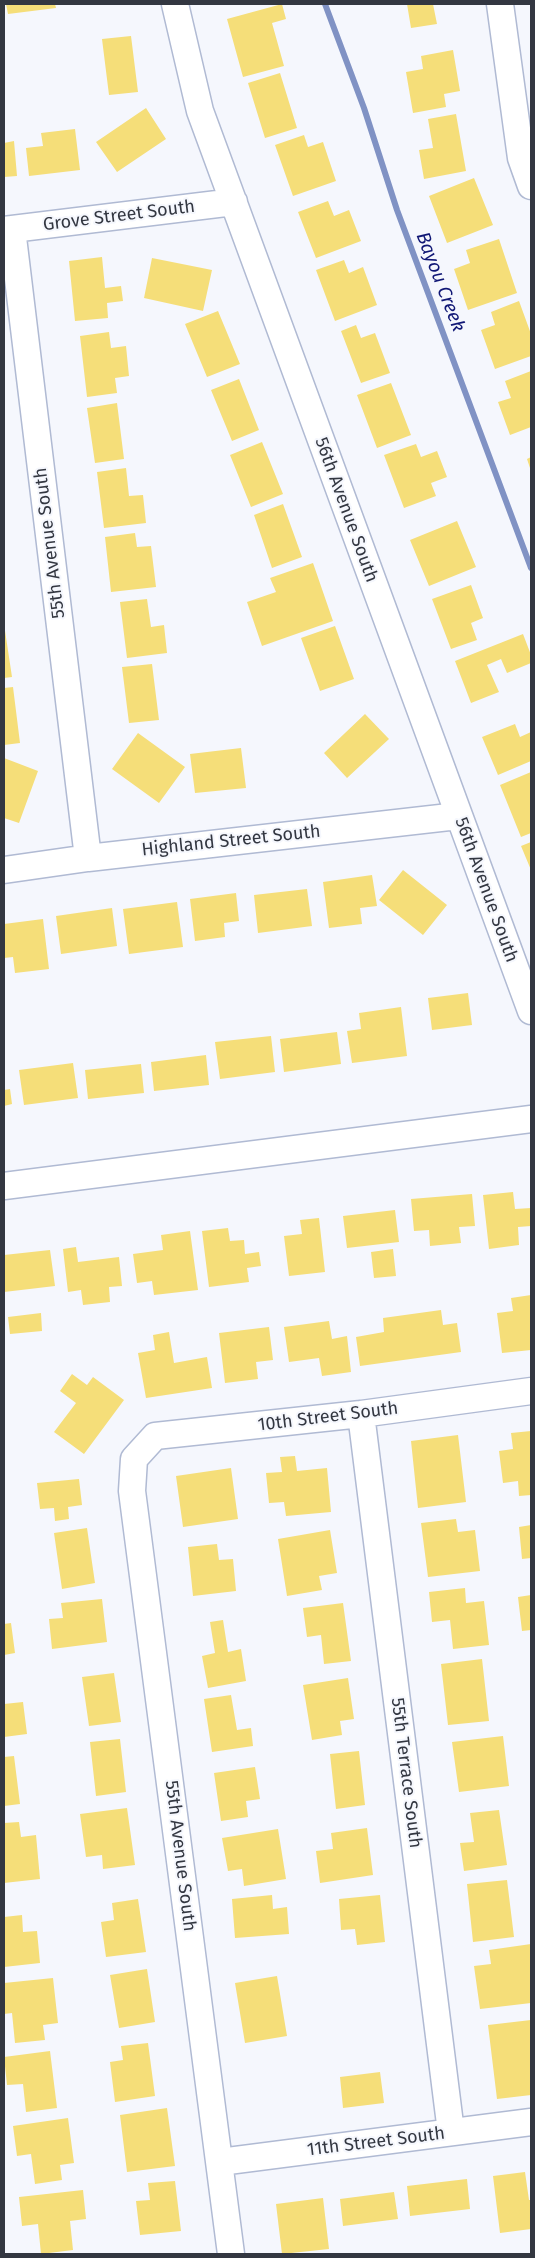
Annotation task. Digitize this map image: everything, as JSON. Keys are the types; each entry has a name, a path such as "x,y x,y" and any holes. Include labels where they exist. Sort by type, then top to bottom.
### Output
{"street":[{"name":"56th Avenue South","path":"175,4 200,112 531,1011"},
{"path":"500,4 531,186"},
{"name":"Grove Street South","path":"8,229 234,202"},
{"name":"55th Avenue South","path":"8,229 88,858"},
{"name":"Highland Street South","path":"4,870 88,858 458,816"},
{"path":"4,1186 531,1119"},
{"name":"10th Street South","path":"134,1459 155,1436 361,1414 531,1391"},
{"name":"55th Terrace South","path":"361,1414 451,2132"},
{"name":"55th Avenue South","path":"134,1459 132,1492 231,2254"},
{"name":"11th Street South","path":"220,2162 531,2122"}],"building":[{"path":"6,4 55,4 56,8 8,14"},
{"path":"282,4 286,19 272,23 284,66 243,77 227,19"},
{"path":"407,4 433,4 437,24 411,28"},
{"path":"131,36 138,92 109,95 102,39"},
{"path":"453,50 460,91 444,94 446,107 413,113 406,72 423,69 421,56"},
{"path":"280,73 297,128 265,138 248,83"},
{"path":"146,108 166,139 117,172 96,142"},
{"path":"456,114 466,171 424,179 419,150 433,148 428,119"},
{"path":"75,129 80,170 29,176 26,148 43,146 41,133"},
{"path":"304,135 308,147 323,142 336,181 293,196 275,145"},
{"path":"14,141 17,176 4,177 4,143"},
{"path":"474,178 493,225 447,243 429,196"},
{"path":"328,201 334,216 349,210 361,241 316,258 298,212"},
{"path":"499,239 517,293 468,310 454,269 470,263 466,250"},
{"path":"102,257 105,288 121,286 123,301 107,303 108,318 75,321 69,261"},
{"path":"152,258 212,270 203,311 144,298"},
{"path":"344,260 349,273 363,267 377,305 335,321 316,270"},
{"path":"519,301 531,334 531,356 495,369 481,330 495,325 491,312"},
{"path":"218,311 240,364 207,377 185,324"},
{"path":"356,325 361,338 375,333 390,373 361,383 341,331"},
{"path":"109,332 111,348 126,346 129,376 115,378 117,393 87,397 80,336"},
{"path":"531,371 531,427 510,435 498,402 511,398 505,381"},
{"path":"239,379 259,430 232,441 211,390"},
{"path":"391,383 411,435 377,448 357,395"},
{"path":"117,403 124,459 95,463 87,408"},
{"path":"262,442 283,494 251,507 230,455"},
{"path":"416,444 421,457 437,451 447,477 431,483 436,496 404,508 384,455"},
{"path":"531,457 531,471 527,459"},
{"path":"126,468 129,496 143,495 146,523 104,528 97,472"},
{"path":"283,504 302,557 272,568 254,515"},
{"path":"457,521 476,567 429,586 410,540"},
{"path":"135,533 137,547 151,546 156,587 111,592 105,537"},
{"path":"313,563 333,621 262,646 247,602 276,592 270,578"},
{"path":"471,585 483,618 471,623 477,640 451,649 432,599"},
{"path":"147,599 151,627 164,625 167,653 127,658 120,602"},
{"path":"4,624 12,677 4,678"},
{"path":"335,626 354,679 320,691 301,638"},
{"path":"523,634 531,655 531,663 507,673 501,659 487,665 499,692 471,703 455,661"},
{"path":"152,664 159,720 129,723 122,667"},
{"path":"13,687 20,743 4,745 4,688"},
{"path":"365,714 389,739 347,778 324,753"},
{"path":"515,724 520,737 531,732 531,761 498,775 482,737"},
{"path":"138,733 185,767 159,803 112,769"},
{"path":"241,748 246,788 195,793 190,754"},
{"path":"4,758 38,771 19,823 4,818"},
{"path":"531,772 531,833 521,837 500,785"},
{"path":"531,842 531,870 521,846"},
{"path":"403,870 447,905 423,935 379,900"},
{"path":"372,875 377,906 360,908 362,924 329,928 323,882"},
{"path":"307,889 312,926 258,933 254,895"},
{"path":"236,893 239,921 224,923 225,937 195,941 190,899"},
{"path":"177,902 183,947 129,954 123,909"},
{"path":"112,908 117,946 61,954 56,916"},
{"path":"43,919 49,969 15,973 13,957 4,958 4,924"},
{"path":"468,993 472,1025 432,1030 428,998"},
{"path":"401,1007 407,1056 352,1063 347,1031 361,1029 359,1013"},
{"path":"337,1032 341,1064 284,1072 280,1039"},
{"path":"271,1036 275,1072 220,1079 215,1042"},
{"path":"206,1055 209,1085 154,1091 151,1062"},
{"path":"73,1063 78,1098 24,1105 19,1070"},
{"path":"141,1064 144,1093 88,1099 85,1070"},
{"path":"10,1089 12,1104 4,1106 4,1090"},
{"path":"513,1192 515,1209 531,1208 531,1226 518,1227 519,1245 489,1249 483,1195"},
{"path":"472,1194 475,1226 459,1227 461,1243 430,1246 429,1230 414,1231 411,1199"},
{"path":"395,1210 399,1242 347,1248 343,1216"},
{"path":"319,1218 325,1272 289,1276 284,1236 302,1234 300,1220"},
{"path":"228,1228 230,1241 244,1240 245,1254 259,1252 261,1266 247,1268 249,1282 209,1287 202,1231"},
{"path":"190,1231 198,1290 154,1295 152,1281 137,1283 133,1254 163,1250 161,1235"},
{"path":"76,1247 78,1262 119,1257 122,1286 109,1287 110,1302 83,1305 81,1290 68,1292 63,1249"},
{"path":"393,1249 396,1276 374,1278 371,1252"},
{"path":"50,1250 55,1286 4,1292 4,1255"},
{"path":"531,1295 531,1350 502,1353 497,1313 513,1311 511,1298"},
{"path":"441,1310 443,1325 457,1323 461,1352 360,1366 356,1337 384,1332 383,1318"},
{"path":"41,1313 42,1331 10,1334 8,1317"},
{"path":"329,1321 332,1339 347,1336 351,1372 322,1376 319,1358 289,1362 284,1327"},
{"path":"269,1327 273,1360 256,1362 258,1379 225,1383 219,1333"},
{"path":"169,1332 174,1363 207,1357 212,1388 146,1398 138,1353 155,1350 153,1335"},
{"path":"72,1374 87,1385 93,1377 124,1400 84,1454 54,1432 76,1403 60,1391"},
{"path":"531,1431 531,1495 519,1496 518,1481 503,1483 499,1451 513,1449 511,1433"},
{"path":"458,1435 466,1502 418,1508 411,1441"},
{"path":"295,1456 297,1471 327,1468 331,1512 286,1516 284,1502 269,1503 266,1473 282,1472 280,1457"},
{"path":"231,1468 238,1519 183,1527 176,1476"},
{"path":"79,1479 82,1505 68,1507 69,1519 55,1521 54,1508 40,1509 37,1483"},
{"path":"456,1519 458,1532 475,1530 480,1571 428,1577 421,1523"},
{"path":"531,1525 531,1558 522,1559 519,1527"},
{"path":"87,1528 95,1583 62,1589 54,1533"},
{"path":"330,1530 337,1573 319,1576 322,1590 287,1596 278,1539"},
{"path":"217,1544 219,1560 233,1559 236,1591 193,1596 188,1547"},
{"path":"465,1588 466,1603 484,1601 489,1645 453,1649 450,1620 432,1622 429,1592"},
{"path":"531,1595 531,1630 522,1631 518,1597"},
{"path":"102,1599 107,1642 52,1649 49,1619 63,1618 61,1603"},
{"path":"343,1603 351,1661 324,1664 321,1635 307,1637 303,1608"},
{"path":"223,1620 228,1652 241,1649 246,1681 208,1688 202,1656 215,1653 210,1622"},
{"path":"11,1623 15,1653 4,1655 4,1624"},
{"path":"482,1659 489,1721 448,1725 441,1664"},
{"path":"114,1673 121,1722 89,1726 82,1677"},
{"path":"348,1678 354,1719 340,1721 342,1735 312,1740 303,1685"},
{"path":"231,1695 237,1730 251,1728 253,1746 212,1752 204,1699"},
{"path":"23,1702 27,1734 4,1737 4,1704"},
{"path":"503,1736 509,1786 459,1792 452,1742"},
{"path":"120,1739 126,1792 96,1796 90,1742"},
{"path":"359,1751 365,1805 336,1809 330,1754"},
{"path":"14,1756 20,1804 4,1806 4,1757"},
{"path":"255,1767 260,1799 246,1801 248,1817 221,1821 214,1773"},
{"path":"127,1808 135,1865 103,1869 102,1855 86,1857 80,1814"},
{"path":"499,1810 507,1865 464,1871 460,1843 474,1842 470,1813"},
{"path":"19,1822 21,1837 36,1835 40,1879 4,1883 4,1823"},
{"path":"367,1828 373,1875 320,1883 316,1851 333,1849 331,1833"},
{"path":"278,1829 286,1879 244,1886 242,1869 228,1871 222,1838"},
{"path":"507,1880 514,1937 473,1942 467,1884"},
{"path":"272,1895 273,1909 287,1907 289,1934 235,1938 232,1899"},
{"path":"380,1895 385,1942 357,1945 355,1929 341,1930 339,1899"},
{"path":"138,1899 146,1952 106,1957 101,1922 114,1920 112,1903"},
{"path":"22,1915 23,1932 37,1931 40,1963 4,1967 4,1917"},
{"path":"531,1944 531,2003 480,2009 474,1966 491,1964 489,1950"},
{"path":"147,1969 155,2022 119,2028 110,1975"},
{"path":"277,1976 287,2036 245,2043 235,1983"},
{"path":"53,1978 58,2023 43,2025 45,2040 15,2043 12,2013 4,2014 4,1983"},
{"path":"531,2020 531,2095 497,2099 488,2025"},
{"path":"148,2043 155,2096 115,2102 110,2062 123,2060 121,2046"},
{"path":"50,2051 57,2108 26,2112 23,2084 7,2085 4,2057"},
{"path":"380,2072 384,2103 343,2108 340,2077"},
{"path":"167,2108 175,2166 127,2172 120,2115"},
{"path":"68,2118 74,2163 60,2165 62,2180 35,2184 31,2154 17,2156 13,2126"},
{"path":"525,2172 529,2200 531,2200 531,2229 500,2233 493,2176"},
{"path":"467,2179 470,2209 410,2216 407,2186"},
{"path":"175,2181 181,2231 140,2235 136,2201 150,2200 148,2183"},
{"path":"83,2190 86,2219 70,2221 73,2250 41,2254 38,2224 22,2226 19,2197"},
{"path":"394,2192 398,2219 343,2226 340,2199"},
{"path":"323,2198 329,2249 282,2254 276,2204"}],"waterway":[{"name":"Bayou Creek","path":"325,4 364,108 397,210 531,568"}]}
